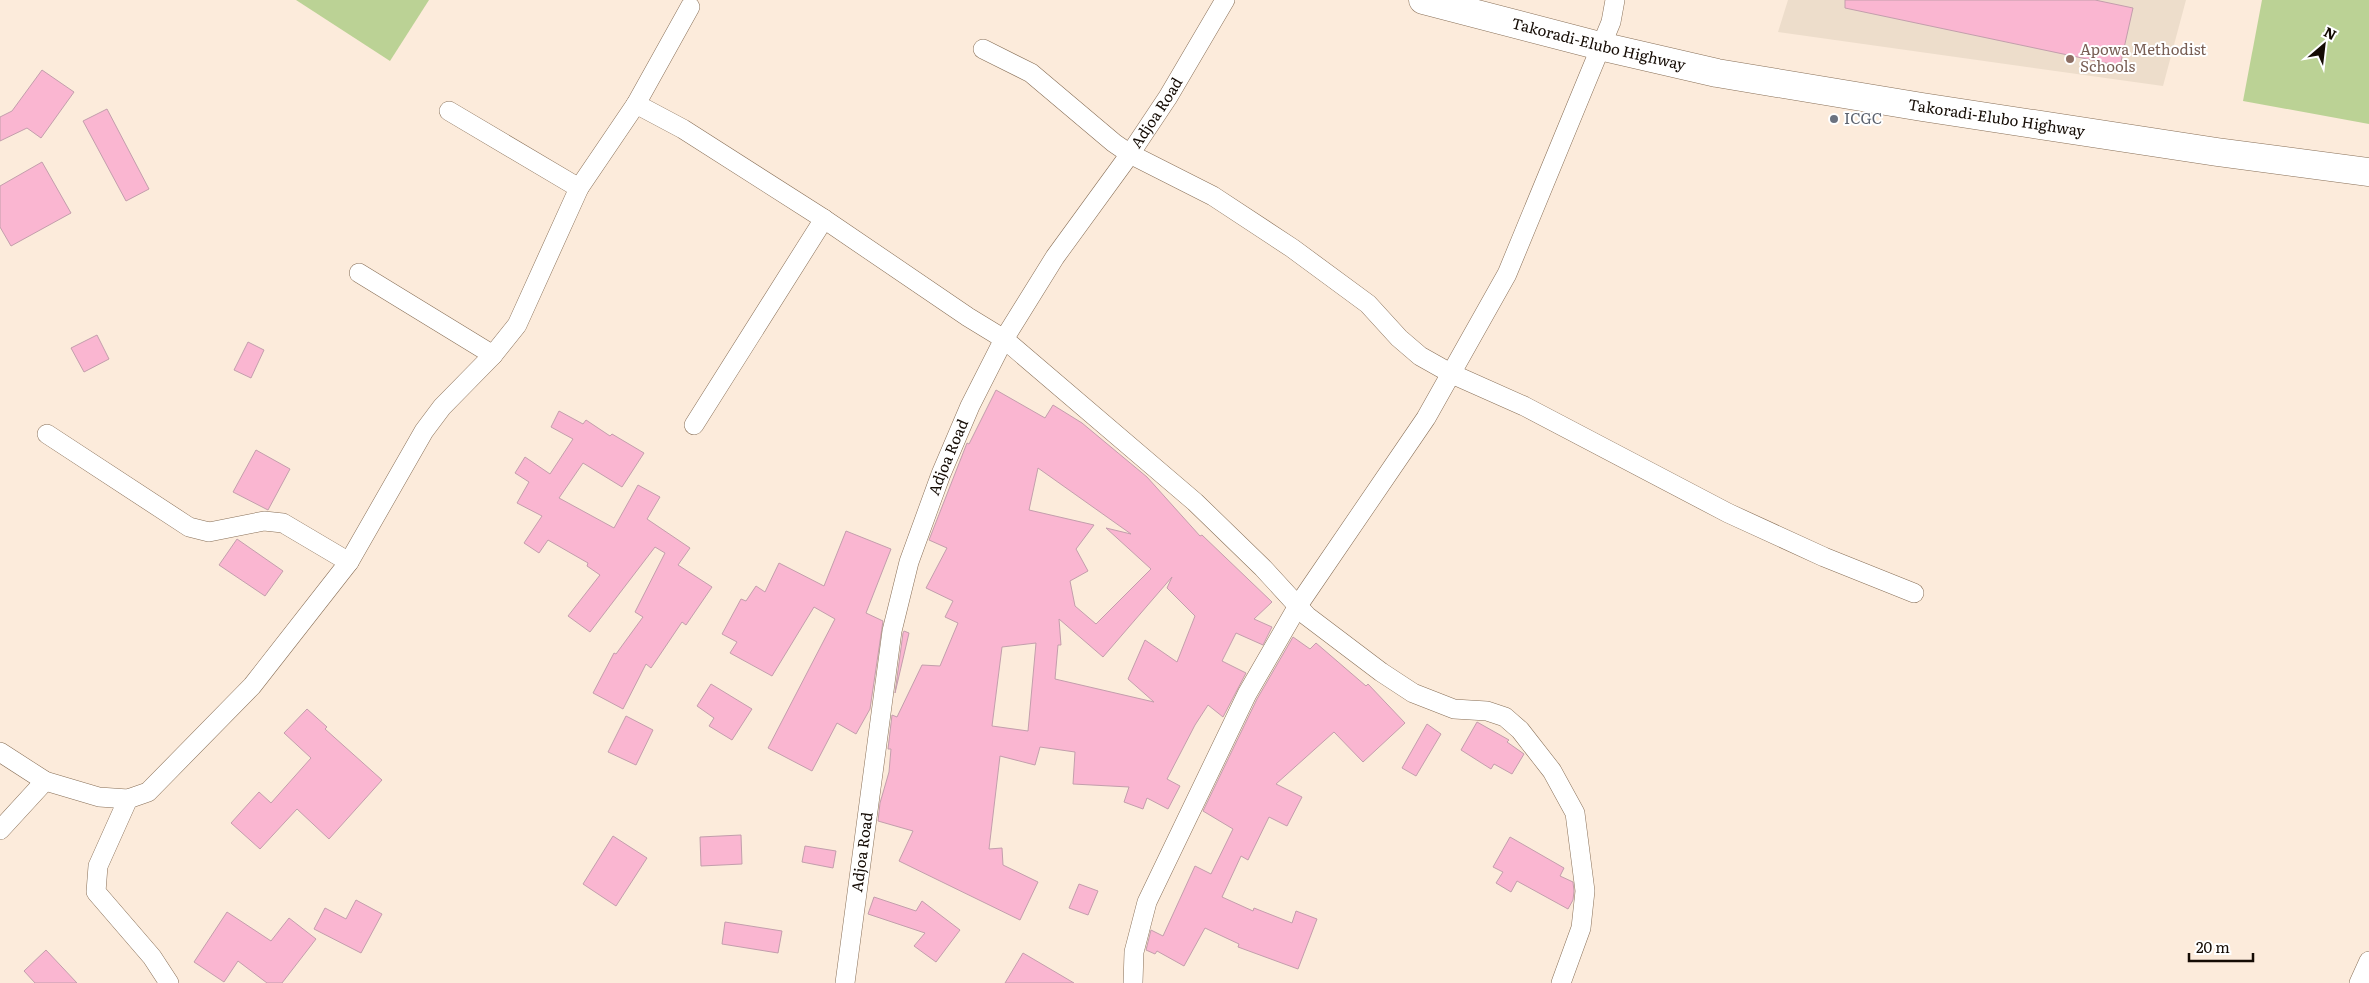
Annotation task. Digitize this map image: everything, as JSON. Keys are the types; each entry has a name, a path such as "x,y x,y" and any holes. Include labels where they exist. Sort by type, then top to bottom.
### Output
{"highway":[{"name":"Takoradi-Elubo Highway","path":"1422,0 1600,46 1717,73 1817,91 2217,152 2369,172"}],"street":[{"name":"Adjoa Road","path":"845,983 892,631 909,562 941,474 970,406 1004,339 1055,257 1130,154 1168,97 1225,0"},
{"path":"1133,983 1134,952 1147,902 1246,694 1299,604 1426,418 1507,274 1611,22 1615,0"},
{"path":"0,752 45,781 99,798 128,798 148,792 252,686 350,562 424,431 442,407 493,355 517,325 580,188 636,104 690,7"},
{"path":"983,49 1031,73 1114,143 1130,154 1213,196 1292,248 1368,304 1399,338 1420,356 1452,374 1524,406 1728,513 1824,557 1914,593"},
{"path":"636,104 684,129 824,219 968,317 1004,339 1180,489 1263,568 1299,604 1307,616 1381,672 1413,693 1454,709 1487,711 1505,717 1520,730 1552,771 1575,813 1585,891 1581,928 1561,983"},
{"path":"449,111 580,188"},
{"path":"694,425 824,219"},
{"path":"359,273 493,355"},
{"path":"47,434 189,527 209,532 264,521 283,523 350,562"},
{"path":"0,830 45,781"},
{"path":"128,798 98,866 96,892 152,957 169,983"},
{"path":"2359,983 2369,961"}],"shaded area":[{"name":"Apowa Methodist Schools","path":"1788,0 2186,0 2163,86 1778,32"}],"green space":[{"path":"296,0 429,0 390,61"},
{"path":"2262,0 2369,0 2369,124 2243,101"}],"building":[{"path":"1845,0 2095,0 2133,8 2120,66 1845,8"},
{"path":"42,70 74,92 41,138 27,128 0,141 0,117 12,111"},
{"path":"107,109 149,189 126,201 83,121"},
{"path":"42,162 71,213 11,246 0,227 0,186"},
{"path":"97,335 109,359 84,372 71,348"},
{"path":"248,342 264,350 251,378 234,370"},
{"path":"996,390 1045,418 1053,405 1082,423 1147,477 1200,536 1202,535 1272,602 1254,619 1272,627 1263,645 1236,633 1222,661 1246,673 1223,717 1208,705 1195,725 1167,779 1180,786 1168,809 1147,798 1143,809 1124,802 1129,787 1073,784 1075,752 1040,747 1035,765 1000,756 989,849 1002,848 1003,865 1038,882 1020,920 899,861 913,831 878,821 880,803 889,772 891,749 888,749 892,715 897,717 922,665 940,666 958,623 945,617 953,601 926,588 947,548 929,540 967,443 969,444","holes":["1038,468 1131,534 1106,528 1151,569 1096,624 1075,606 1070,581 1088,571 1076,549 1094,525 1029,510","1172,577 1167,588 1195,616 1177,662 1145,640 1128,679 1154,702 1055,679 1058,645 1061,645 1059,619 1103,657","1036,643 1028,731 992,726 1002,647"]},
{"path":"559,411 583,424 586,420 610,436 612,434 644,453 622,487 583,463 559,498 614,528 638,485 660,497 647,519 690,548 678,565 712,587 686,625 682,622 651,668 646,664 623,709 593,693 614,653 616,654 643,617 635,612 665,553 655,547 590,632 568,616 600,575 587,566 588,563 548,540 539,553 524,543 542,516 517,503 529,482 515,473 525,457 550,474 573,439 551,427"},
{"path":"256,450 290,469 268,510 233,492"},
{"path":"846,531 891,549 866,613 883,621 870,709 856,734 837,723 812,771 768,748 835,619 814,607 772,676 730,653 737,642 722,634 741,599 746,601 756,586 765,592 779,563 824,586"},
{"path":"237,539 283,571 265,596 219,565"},
{"path":"904,631 909,633 895,693 903,633"},
{"path":"1293,637 1310,649 1316,643 1366,686 1368,684 1405,723 1363,762 1334,732 1276,784 1302,797 1287,826 1269,817 1248,860 1241,856 1222,897 1253,911 1254,908 1292,923 1296,911 1317,919 1298,969 1238,947 1239,944 1205,928 1184,966 1157,951 1155,954 1146,950 1151,930 1163,936 1195,866 1211,874 1233,829 1203,811 1257,699"},
{"path":"711,684 752,709 732,740 709,726 714,718 697,706"},
{"path":"307,709 327,727 325,729 382,780 329,839 297,809 260,849 231,823 259,792 271,803 311,758 284,733"},
{"path":"626,716 653,730 636,765 608,752"},
{"path":"1477,722 1509,740 1507,742 1524,754 1512,774 1494,764 1491,769 1461,750"},
{"path":"1427,724 1441,734 1416,776 1402,768"},
{"path":"741,835 742,864 701,866 700,837"},
{"path":"613,836 647,858 616,906 583,884"},
{"path":"1510,837 1564,868 1560,876 1573,882 1574,891 1573,900 1568,909 1517,881 1511,892 1496,883 1503,872 1493,867"},
{"path":"805,846 836,851 833,868 802,862"},
{"path":"1079,884 1098,891 1088,915 1069,908"},
{"path":"874,897 916,911 922,901 960,930 936,962 914,946 925,933 868,914"},
{"path":"356,900 382,914 361,953 314,929 325,908 346,919"},
{"path":"227,912 271,941 289,918 316,939 282,983 267,983 238,961 224,982 194,962"},
{"path":"725,922 782,931 778,953 722,944"},
{"path":"46,950 77,983 35,983 24,971"},
{"path":"1023,953 1074,983 1005,983"}],"place":[{"name":"Apowa Methodist Schools","path":"2070,59"},
{"name":"ICGC","path":"1834,119"}]}
